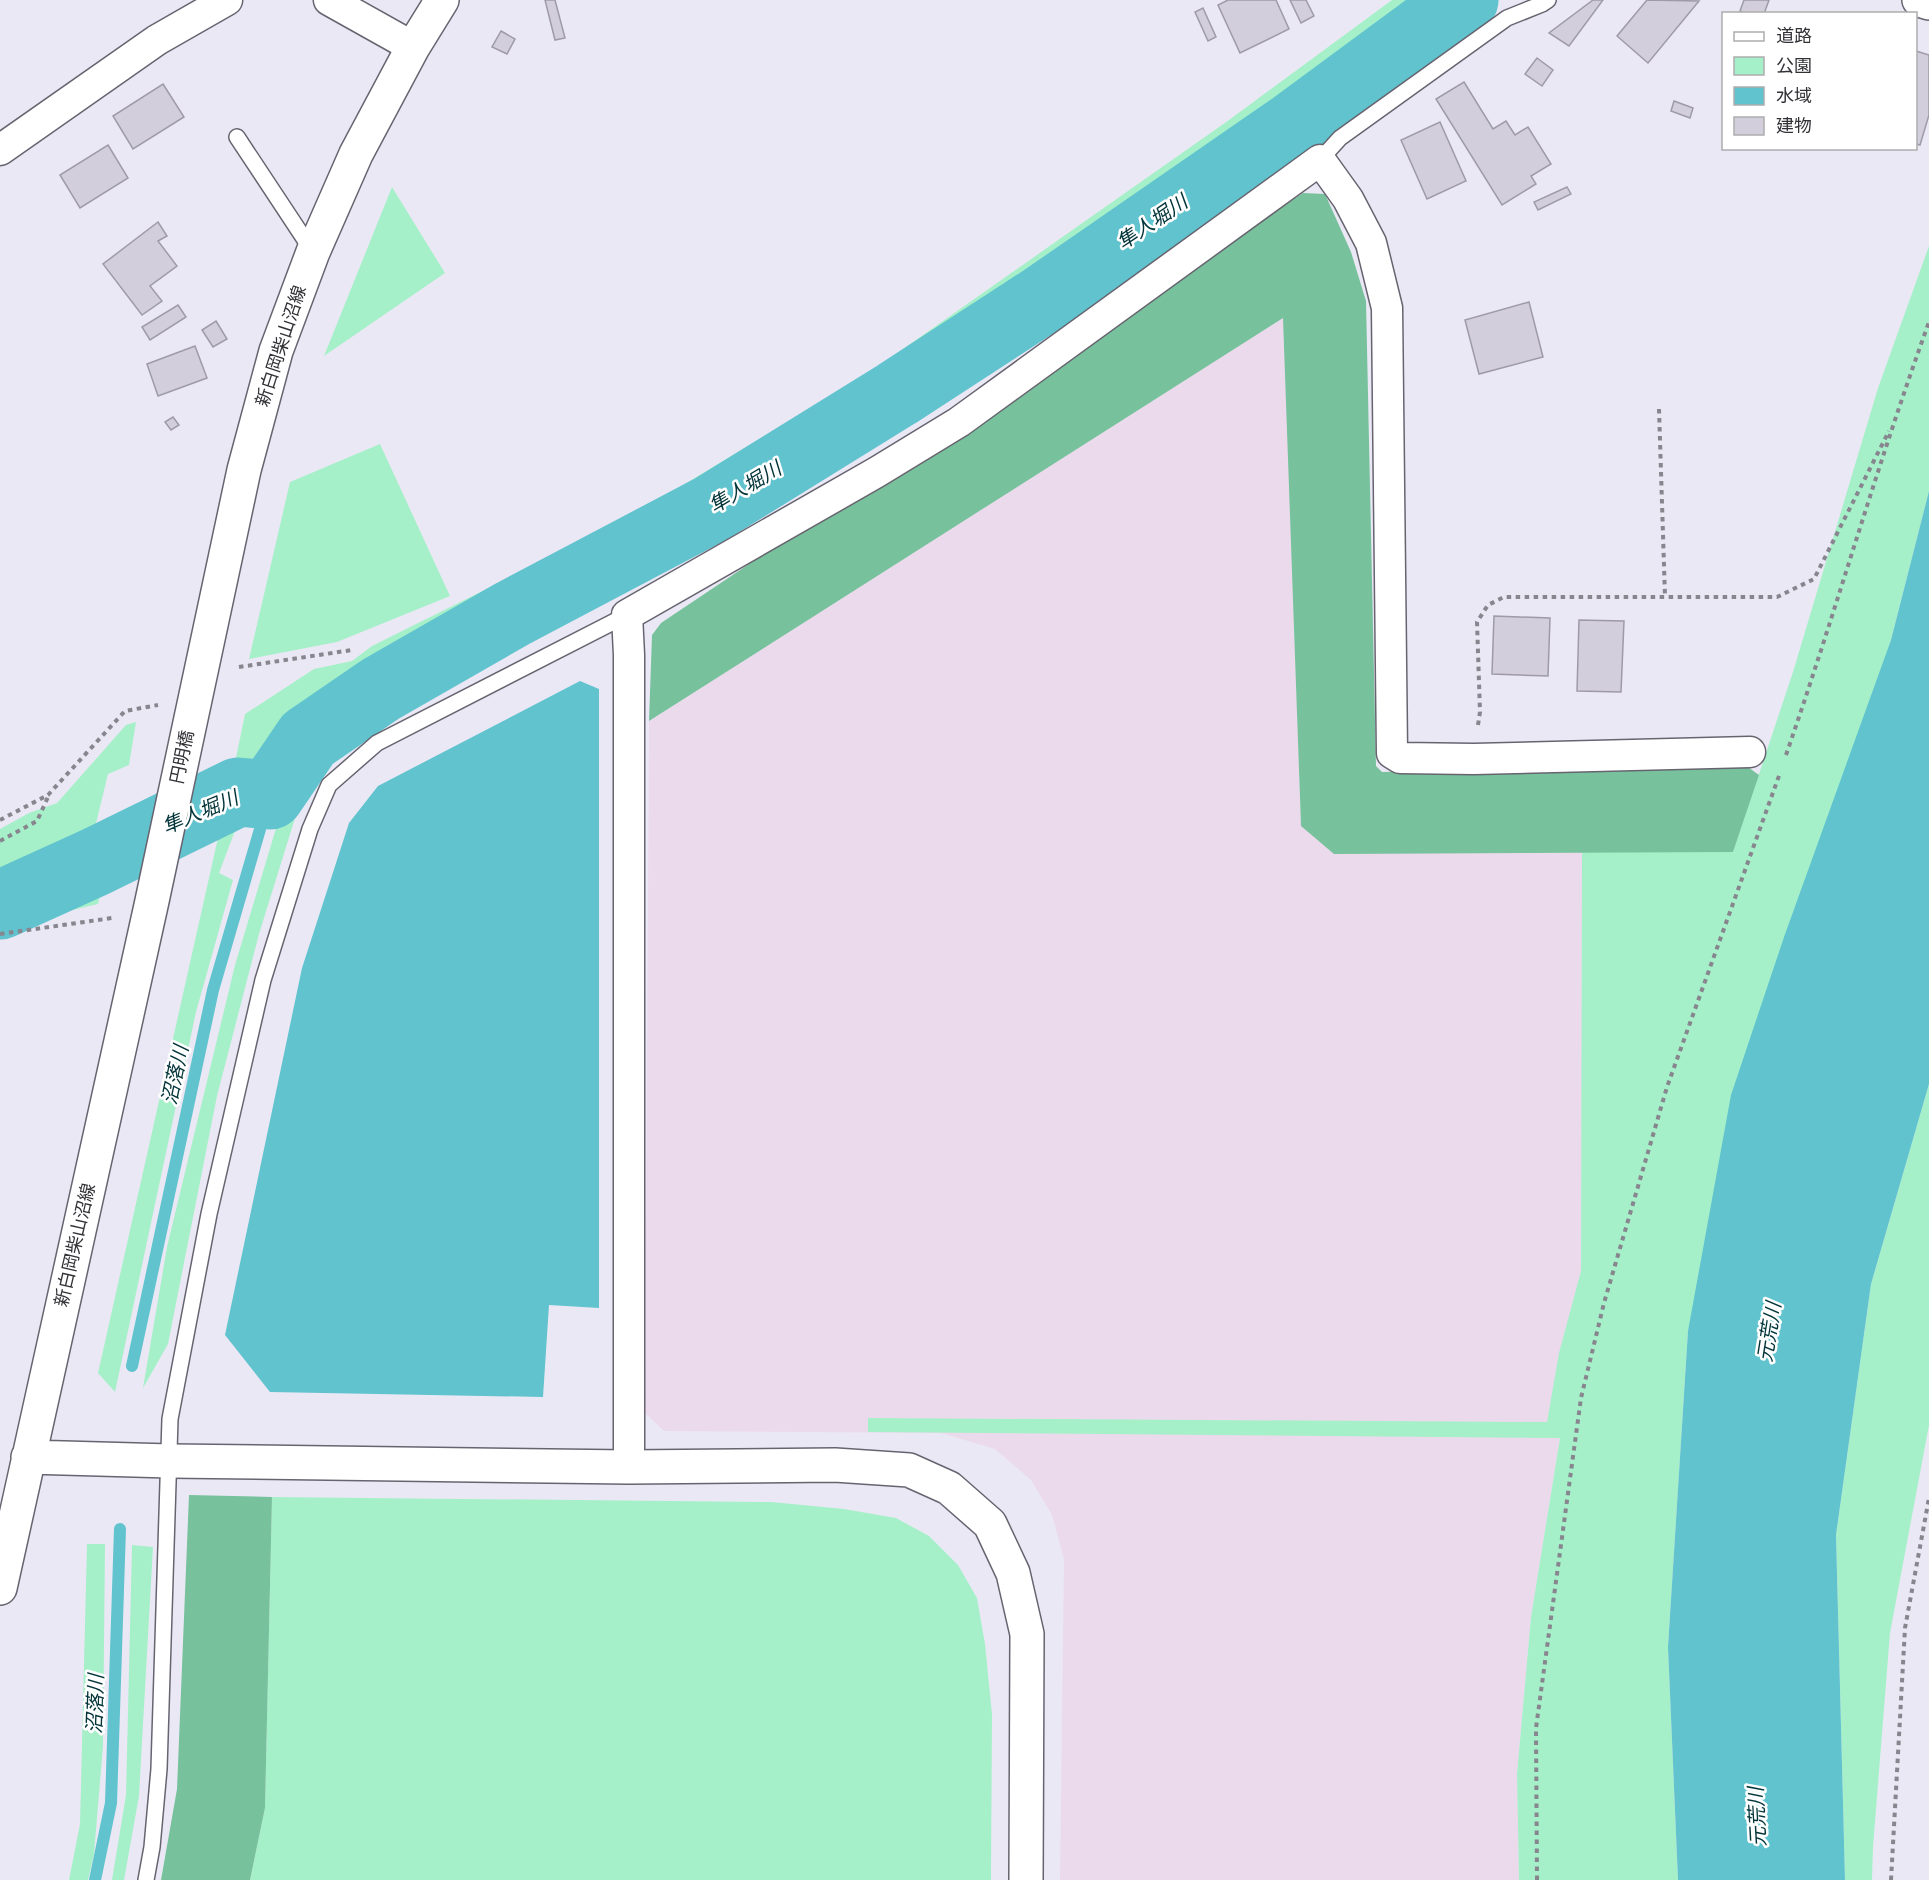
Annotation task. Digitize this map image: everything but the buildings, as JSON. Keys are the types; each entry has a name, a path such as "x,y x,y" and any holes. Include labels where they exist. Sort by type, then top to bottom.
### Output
{"street":[{"path":"0,150 157,40 227,0"},
{"path":"329,0 413,47"},
{"name":"新白岡柴山沼線","path":"195,696 244,470 276,351 313,252 356,154 413,47 442,0"},
{"path":"1919,0 1929,3"},
{"path":"629,1467 629,656 627,615 877,472 959,422 1320,160 1348,199 1371,243 1386,308 1392,753 1400,758 1474,759 1750,752"},
{"name":"円明橋","path":"150,907 195,696"},
{"name":"新白岡柴山沼線","path":"0,1588 150,907"},
{"path":"28,1457 629,1467 836,1465 909,1470 949,1488 990,1524 1013,1573 1028,1634 1026,1880"}],"lane":[{"path":"1320,160 1340,138 1507,18 1548,0"},
{"path":"237,137 313,252"},
{"path":"146,1880 152,1847 159,1769 171,1419 209,1214 263,980 310,829 329,785 376,743 627,615"}],"path":[{"path":"1537,1880 1536,1728 1581,1398 1604,1302 1667,1087 1787,752 1843,587 1895,419 1929,322"},
{"path":"1659,409 1665,597"},
{"path":"1474,759 1480,712 1477,622 1488,604 1504,597 1777,597 1814,579 1895,419"},
{"path":"0,841 37,821 48,795 125,711 195,696 352,650"},
{"path":"0,820 48,795"},
{"path":"0,934 150,907"},
{"path":"1891,1880 1905,1628 1929,1498"}],"shaded area":[{"path":"1284,317 1301,826 1582,852 1733,852 1560,1438 1531,1617 1517,1774 1519,1880 1060,1880 1064,1559 1052,1515 1031,1480 995,1449 941,1433 664,1431 645,1413 649,721"}],"green space":[{"path":"1392,0 1419,0 1036,287 923,366 844,416 746,468 693,500 587,555 522,584 454,627 371,666 291,731 270,777 231,782 245,714 314,669 352,661 372,646 625,520 866,375 1229,120"},
{"path":"1472,0 1490,0 1497,6 957,394 658,572 356,731 325,757 296,815 259,934 217,1096 168,1344 143,1388 167,1247 235,965 292,775 316,741 492,632 718,515 850,442 1035,319 1206,197"},
{"path":"392,187 445,273 324,356"},
{"path":"1303,193 1325,194 1351,252 1366,301 1376,766 1382,772 1745,765 1759,775 1733,852 1334,854 1301,826 1283,318 649,721 652,635 661,623"},
{"path":"1929,246 1929,491 1891,640 1688,1331 1668,1647 1678,1880 1519,1880 1517,1774 1531,1617 1560,1438 868,1432 868,1418 1547,1422 1559,1353 1581,1271 1582,852 1733,852 1793,672 1878,388"},
{"path":"380,444 450,596 337,642 249,659 290,482"},
{"path":"136,722 129,765 108,774 92,840 0,884 0,829 29,813 57,803 126,725"},
{"path":"241,815 219,873 233,880 196,1012 115,1392 98,1373 222,820"},
{"path":"104,879 98,904 0,927 0,913"},
{"path":"1929,1084 1929,1425 1890,1633 1872,1880 1845,1880 1836,1535 1871,1284"},
{"path":"189,1495 272,1497 265,1808 250,1880 161,1880 177,1789"},
{"path":"272,1497 771,1502 844,1509 896,1518 929,1536 958,1565 977,1598 985,1644 992,1714 991,1880 250,1880 265,1808"},
{"path":"87,1544 105,1544 103,1746 94,1854 88,1880 69,1880 80,1824"},
{"path":"132,1545 153,1547 139,1796 124,1880 112,1880 126,1795"}],"water":[{"name":"元荒川","path":"1929,491 1929,1084 1871,1284 1836,1535 1845,1880 1678,1880 1668,1647 1688,1331 1731,1095 1784,937 1891,640"},
{"path":"580,681 599,689 599,1308 549,1305 543,1397 270,1392 225,1335 302,968 349,823 378,786"}],"waterway":[{"name":"隼人堀川","path":"0,905 95,862 238,792 270,795 308,739 381,689 512,614 711,509 897,394 1043,299 1289,129 1464,0"},
{"name":"沼落川","path":"132,1366 213,990 270,795"},
{"name":"沼落川","path":"95,1880 111,1803 120,1529"}]}
